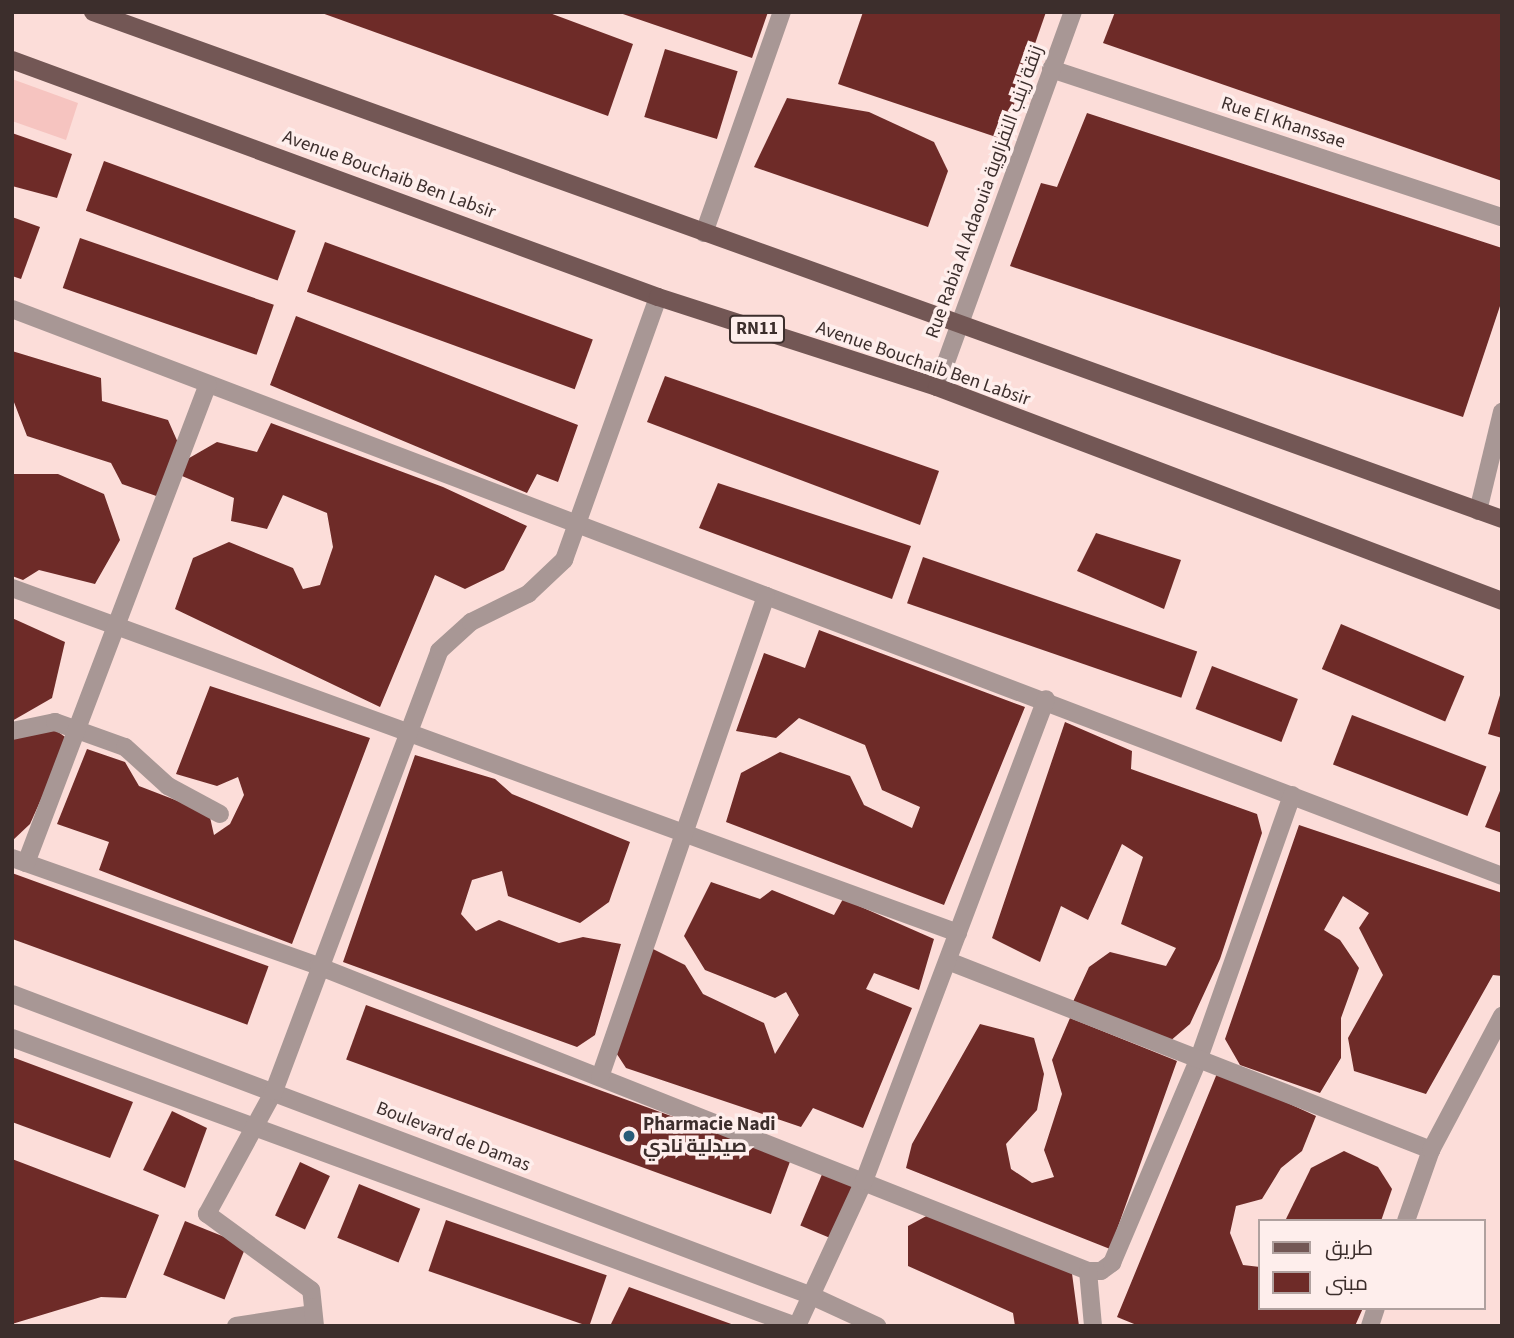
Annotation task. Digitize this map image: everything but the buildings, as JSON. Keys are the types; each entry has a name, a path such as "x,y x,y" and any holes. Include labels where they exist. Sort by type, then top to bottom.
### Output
{"main road":[{"path":"93,12 1502,519"},
{"name":"Avenue Bouchaib Ben Labsir","path":"12,60 658,297 937,387 1502,601"}],"street":[{"path":"704,233 782,12"},
{"name":"Rue Rabia Al Adaouia زنقة زينب النفزاوية","path":"937,387 1073,12"},
{"name":"Rue El Khanssae","path":"1051,69 1502,217"},
{"path":"236,1326 314,1320 311,1290 207,1214 274,1091 318,966 439,651 471,622 528,594 564,560 658,297"},
{"path":"12,309 766,596 1046,699 1502,876"},
{"path":"208,384 112,625 74,730 19,861 318,966 1088,1271 1101,1271 1112,1263 1199,1058 1292,795"},
{"path":"1478,511 1502,412"},
{"path":"12,588 405,735 958,933"},
{"path":"600,1077 766,596"},
{"path":"12,1038 797,1326 864,1181 1046,699"},
{"path":"12,731 45,721 124,747 168,786 220,814"},
{"path":"948,961 1431,1150"},
{"name":"Boulevard de Damas","path":"12,994 812,1296 877,1326"},
{"path":"1407,1219 1431,1150 1502,1016"},
{"path":"1088,1271 1093,1326"}],"shaded area":[{"path":"12,79 78,103 66,140 12,121"}],"place":[{"name":"Pharmacie Nadi صيدلية نادي","path":"629,1136"}]}
